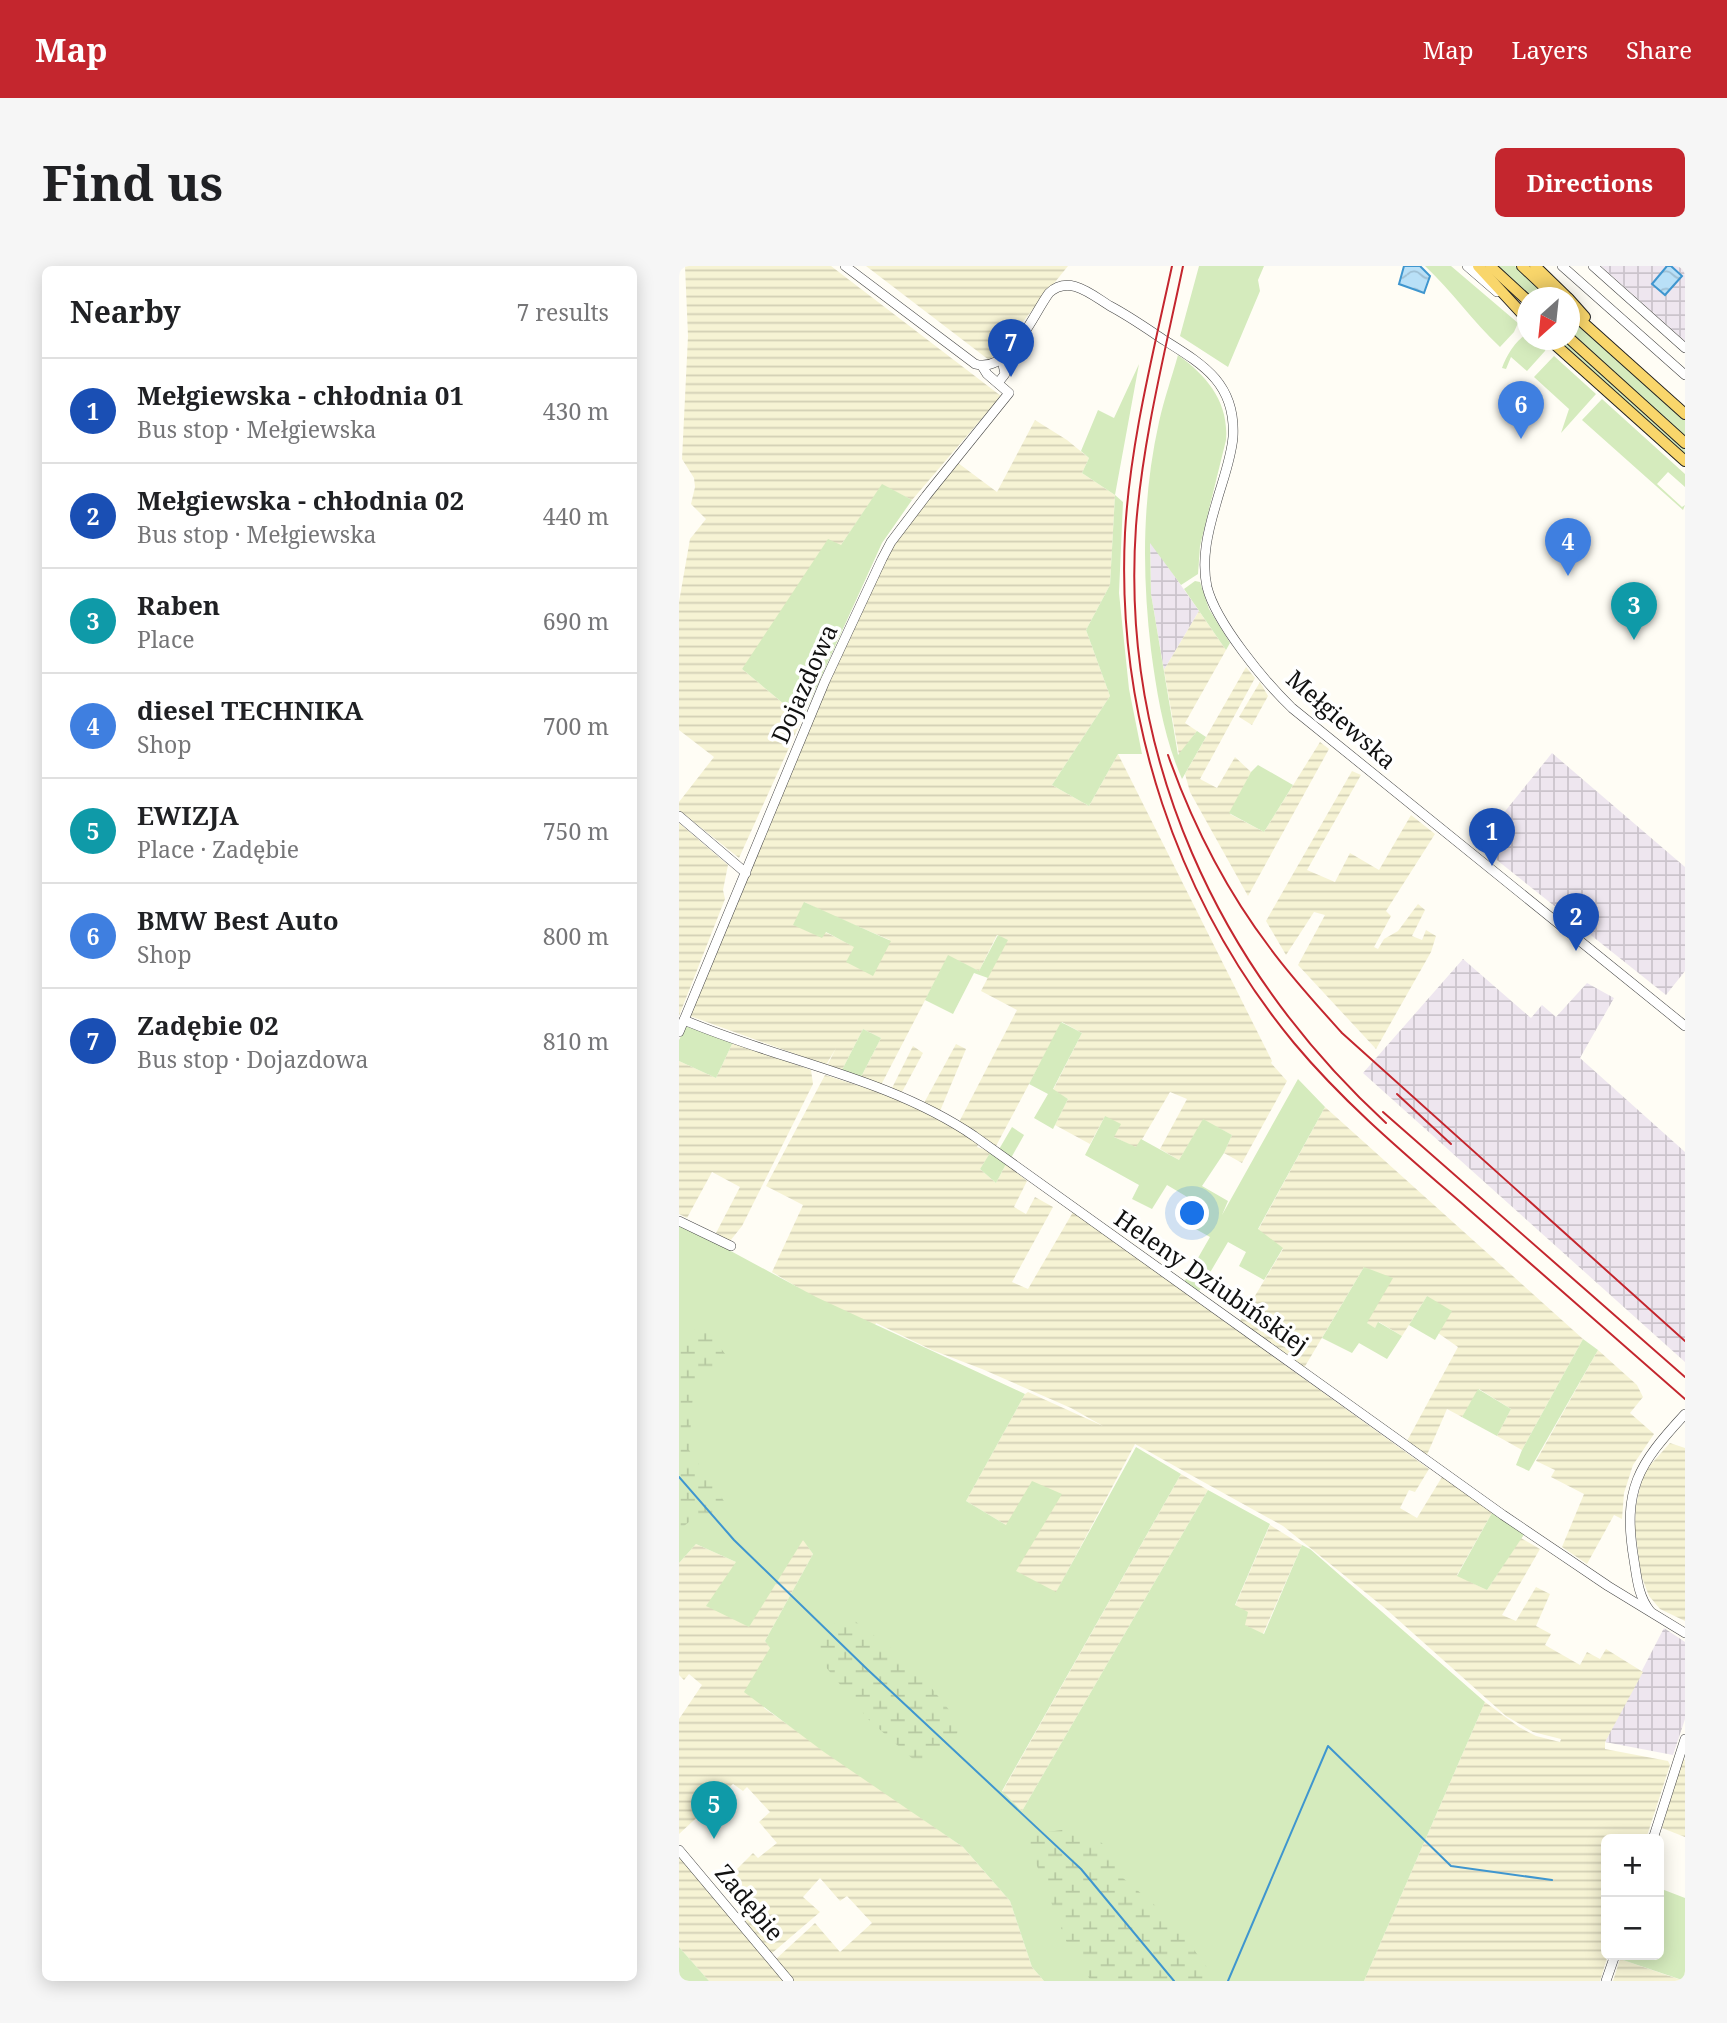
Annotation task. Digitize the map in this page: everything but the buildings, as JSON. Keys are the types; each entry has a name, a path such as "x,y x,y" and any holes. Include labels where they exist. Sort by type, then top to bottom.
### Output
{"main road":[{"path":"1478,266 1517,308"},
{"path":"1490,266 1517,290"},
{"path":"1522,266 1544,287"},
{"path":"1535,266 1557,287"},
{"path":"1580,311 1607,344"},
{"path":"1580,319 1685,414"},
{"path":"1580,347 1685,443"},
{"path":"1561,350 1685,461"}],"street":[{"path":"845,266 968,361 982,366 998,383 1005,374 1002,360 982,366"},
{"path":"1467,266 1517,310"},
{"path":"1562,266 1685,375"},
{"path":"1593,266 1685,348"},
{"name":"Mełgiewska","path":"1002,360 1049,293 1058,287 1069,285 1080,288 1129,317 1212,373 1228,400 1233,434 1229,461 1208,534 1206,576 1213,603 1237,641 1270,685 1292,708 1685,1026"},
{"name":"Dojazdowa","path":"679,1032 825,681 882,559 891,542 926,496 1009,393 998,383"},
{"path":"679,816 746,873"},
{"name":"Heleny Dziubińskiej","path":"684,1020 911,1100 940,1115 974,1136 1511,1521 1685,1633"},
{"path":"679,1221 731,1246"},
{"path":"1652,1612 1643,1600 1638,1585 1629,1526 1632,1493 1648,1458 1685,1414"},
{"path":"1620,1593 1630,1593 1638,1585"},
{"path":"1655,1834 1685,1739"},
{"name":"Zadębie","path":"679,1850 789,1981"},
{"path":"1606,1981 1613,1960"}],"shaded area":[{"path":"685,266 831,266 1001,396 912,500 882,485 841,545 742,669 802,719 739,858 679,810 679,802 714,757 679,730 679,602 690,539 706,519 691,504 694,478 682,459 688,336"},
{"path":"866,266 1068,266 989,360"},
{"path":"1601,266 1685,266 1685,341 1658,317"},
{"path":"1035,420 1089,458 1082,473 1115,495 1110,585 1086,630 1110,696 1052,785 1089,806 1118,754 1271,1063 1287,1081 1242,1163 1224,1153 1232,1135 1203,1120 1179,1160 1160,1149 1187,1099 1170,1092 1137,1148 1114,1137 1105,1116 1090,1144 1055,1125 1068,1099 1053,1090 1082,1033 1062,1022 996,1146 957,1126 1017,1010 981,991 1007,940 997,935 979,971 948,956 880,1087 861,1077 881,1038 863,1029 841,1072 826,1068 836,1048 826,1065 690,1016 830,675 890,548 958,463 997,492","holes":["804,902 890,940 855,947 825,932"]},
{"path":"1150,541 1199,611 1164,670 1151,594"},
{"path":"1199,611 1226,650 1185,723 1197,731 1179,755 1164,670"},
{"path":"1246,667 1255,678 1200,779 1217,788 1235,757 1251,772 1230,814 1264,832 1320,742 1329,749 1248,896 1190,792 1185,774"},
{"path":"1260,682 1268,696 1252,725 1239,717"},
{"path":"1552,753 1685,867 1685,971 1666,995 1478,845"},
{"path":"1352,771 1361,775 1307,870 1335,882 1350,853 1379,870 1411,815 1435,834 1386,911 1391,916 1374,947 1378,949 1384,939 1398,931 1418,904 1425,910 1412,936 1422,940 1426,930 1436,936 1431,952 1376,1049 1298,965 1325,915 1314,912 1286,955 1266,921"},
{"path":"679,823 728,865 723,890 725,899 679,1016"},
{"path":"1463,959 1531,1018 1542,1005 1556,1017 1587,983 1614,998 1580,1058 1685,1152 1685,1362 1363,1073"},
{"path":"733,1042 811,1070 813,1084 742,1226 730,1241 716,1233 740,1187 712,1172 687,1218 679,1214 679,1061 716,1078"},
{"path":"956,1044 966,1049 940,1111 924,1103"},
{"path":"913,1046 923,1053 902,1092 891,1090"},
{"path":"825,1075 907,1101 979,1143 977,1147 991,1152 980,1169 996,1183 1006,1164 1027,1181 1014,1207 1026,1214 1035,1197 1053,1207 1012,1282 1028,1289 1073,1212 1429,1469 1415,1492 1409,1490 1400,1508 1417,1518 1442,1477 1493,1511 1457,1575 1487,1590 1521,1538 1540,1549 1502,1615 1516,1621 1536,1587 1550,1594 1536,1626 1551,1634 1545,1645 1580,1665 1587,1652 1600,1659 1606,1649 1643,1672 1605,1742 1605,1749 1668,1761 1670,1765 1648,1834 1601,1834 1601,1960 1606,1960 1600,1981 1364,1981 1485,1702 1519,1727 1536,1736 1560,1742 1561,1739 1533,1732 1506,1716 1386,1609 1283,1526 1135,1444 1056,1593 1015,1571 1006,1525 966,1501 1025,1394 1028,1392 1103,1426 1071,1408 814,1297 772,1272 803,1205 766,1186"},
{"path":"1325,1107 1583,1339 1522,1450 1497,1436 1511,1409 1479,1389 1462,1417 1447,1409 1426,1457 1407,1441 1458,1347 1438,1333 1427,1296 1402,1336 1379,1322 1375,1328 1369,1325 1364,1267 1304,1368 1240,1321 1283,1249 1258,1230"},
{"path":"1598,1350 1637,1385 1643,1397 1630,1413 1654,1434 1633,1465 1624,1493 1622,1519 1614,1515 1587,1564 1562,1547 1584,1494 1551,1477 1555,1470 1536,1461"},
{"path":"1670,1443 1685,1448 1685,1621 1660,1609 1649,1596 1641,1575 1635,1528 1636,1506 1643,1473"},
{"path":"1181,1474 1208,1490 1022,1811 1002,1792"},
{"path":"1270,1525 1302,1545 1263,1634 1244,1625 1235,1606"},
{"path":"803,1539 813,1554 765,1641 770,1647 764,1708 963,1847 1010,1901 1032,1967 1044,1981 794,1981 776,1959 815,1923 840,1952 872,1923 847,1896 840,1901 820,1878 803,1897 820,1912 771,1954 740,1918 744,1914 720,1886 753,1853 758,1858 777,1843 759,1822 770,1812 747,1787 743,1791 733,1784 679,1834 679,1719 702,1685 689,1674 684,1680 679,1675 679,1563 696,1544 736,1562"},
{"path":"1664,1628 1685,1642 1685,1719 1673,1755 1605,1742"},
{"path":"1682,1759 1685,1760 1685,1837 1662,1828"},
{"path":"679,1855 784,1981 709,1981 679,1947"},
{"path":"1620,1960 1623,1960 1684,1981 1613,1981"}],"green space":[{"path":"1199,266 1264,266 1258,280 1260,291 1228,367 1180,336"},
{"path":"1425,266 1451,266 1517,322 1514,332 1500,347"},
{"path":"1497,266 1515,266 1539,287 1520,287"},
{"path":"1580,324 1685,420 1685,439 1580,342"},
{"path":"1517,343 1517,350 1545,350 1527,371 1511,357 1506,369 1502,368"},
{"path":"1569,350 1577,350 1685,448 1685,455"},
{"path":"1178,355 1207,381 1214,391 1220,402 1226,426 1226,440 1200,546 1198,574 1181,585 1150,543 1151,594 1178,755 1197,731 1206,737 1182,779 1166,732 1156,683 1148,621 1145,564 1153,450"},
{"path":"1554,356 1596,394 1561,433 1569,409 1534,377"},
{"path":"1139,364 1115,495 1082,473 1089,458 1081,451 1098,410 1114,418"},
{"path":"1602,399 1685,474 1685,487 1668,472 1657,484 1682,507 1685,505 1683,510 1582,420"},
{"path":"882,484 912,500 882,543 802,719 742,669 828,539 841,545"},
{"path":"1115,495 1123,502 1119,593 1129,689 1142,754 1118,754 1089,806 1052,785 1110,696 1086,630 1110,585"},
{"path":"1195,581 1200,582 1209,609 1230,643 1226,650 1184,589"},
{"path":"1258,765 1293,785 1264,832 1229,813 1251,772"},
{"path":"804,902 891,941 873,976 846,962 854,947 826,932 822,938 793,925"},
{"path":"998,935 1008,940 988,978 974,973 953,1014 925,1000 948,955 979,971"},
{"path":"1061,1022 1082,1033 1053,1089 1068,1099 1053,1129 1034,1118 1048,1094 1029,1084"},
{"path":"686,1027 694,1027 733,1042 716,1078 679,1061 679,1040"},
{"path":"863,1029 881,1038 861,1077 841,1072"},
{"path":"1298,1079 1325,1107 1258,1229 1283,1248 1264,1280 1239,1266 1246,1252 1228,1242 1198,1293 1183,1284 1210,1237 1183,1222 1194,1201 1167,1185 1152,1209 1132,1199 1139,1185 1085,1155 1105,1116 1121,1124 1114,1137 1136,1147 1141,1139 1179,1160 1203,1119 1232,1135 1224,1153 1202,1186 1228,1201 1222,1215"},
{"path":"1012,1127 1024,1135 1011,1158 998,1151"},
{"path":"990,1153 1006,1164 996,1183 980,1169"},
{"path":"679,1223 816,1297 1025,1394 966,1501 1006,1525 1032,1481 1062,1494 1016,1571 1056,1592 1136,1447 1181,1474 1002,1791 1022,1811 1208,1490 1270,1524 1235,1605 1248,1612 1245,1625 1264,1634 1302,1545 1310,1549 1485,1702 1364,1981 1044,1981 1032,1967 1010,1901 963,1847 824,1752 744,1692 770,1648 765,1641 813,1554 803,1540 749,1627 706,1606 736,1562 696,1544 679,1563"},
{"path":"1364,1267 1393,1278 1367,1323 1375,1328 1378,1322 1402,1336 1387,1359 1359,1343 1352,1353 1322,1338"},
{"path":"1427,1296 1452,1311 1435,1340 1409,1325"},
{"path":"700,1322 726,1355 693,1393 689,1450 728,1507 689,1522 679,1530 679,1353"},
{"path":"1583,1339 1598,1350 1529,1471 1516,1465 1522,1450"},
{"path":"1478,1389 1511,1409 1497,1436 1462,1417"},
{"path":"1493,1511 1525,1533 1487,1590 1457,1576"},
{"path":"844,1613 912,1664 963,1727 924,1769 868,1719 812,1650"},
{"path":"1069,1829 1102,1843 1123,1878 1171,1919 1206,1966 1213,1981 1091,1981 1067,1943 1025,1835"},
{"path":"1664,1890 1685,1898 1685,1981 1623,1960 1664,1960"},
{"path":"679,1947 709,1981 679,1981"}],"water":[{"path":"1404,266 1420,266 1430,276 1424,293 1399,284"},
{"path":"1667,266 1671,266 1682,276 1665,295 1652,284"}],"waterway":[{"path":"679,1477 734,1540 867,1669 1081,1869 1174,1981"},
{"path":"1228,1981 1328,1746 1451,1866 1552,1880"}],"railway":[{"path":"1172,266 1143,399 1132,466 1125,533 1125,602 1131,670 1144,738 1162,804 1187,868 1217,929 1253,988 1314,1065 1355,1108 1399,1148 1685,1399"},
{"path":"1183,266 1149,428 1136,526 1135,612 1145,695 1164,776 1192,853 1229,927 1274,997 1326,1062 1386,1123"},
{"path":"1168,755 1199,831 1239,903 1270,948 1314,1002 1342,1033 1685,1341"},
{"path":"1397,1094 1451,1144"},
{"path":"1383,1112 1685,1377"}],"place":[{"name":"Zadębie 02","path":"1011,377"},
{"name":"BMW Best Auto","path":"1521,439"},
{"name":"diesel TECHNIKA","path":"1568,576"},
{"name":"Raben","path":"1634,640"},
{"name":"Mełgiewska - chłodnia 01","path":"1492,866"},
{"name":"Mełgiewska - chłodnia 02","path":"1576,951"},
{"name":"EWIZJA","path":"714,1839"}]}
